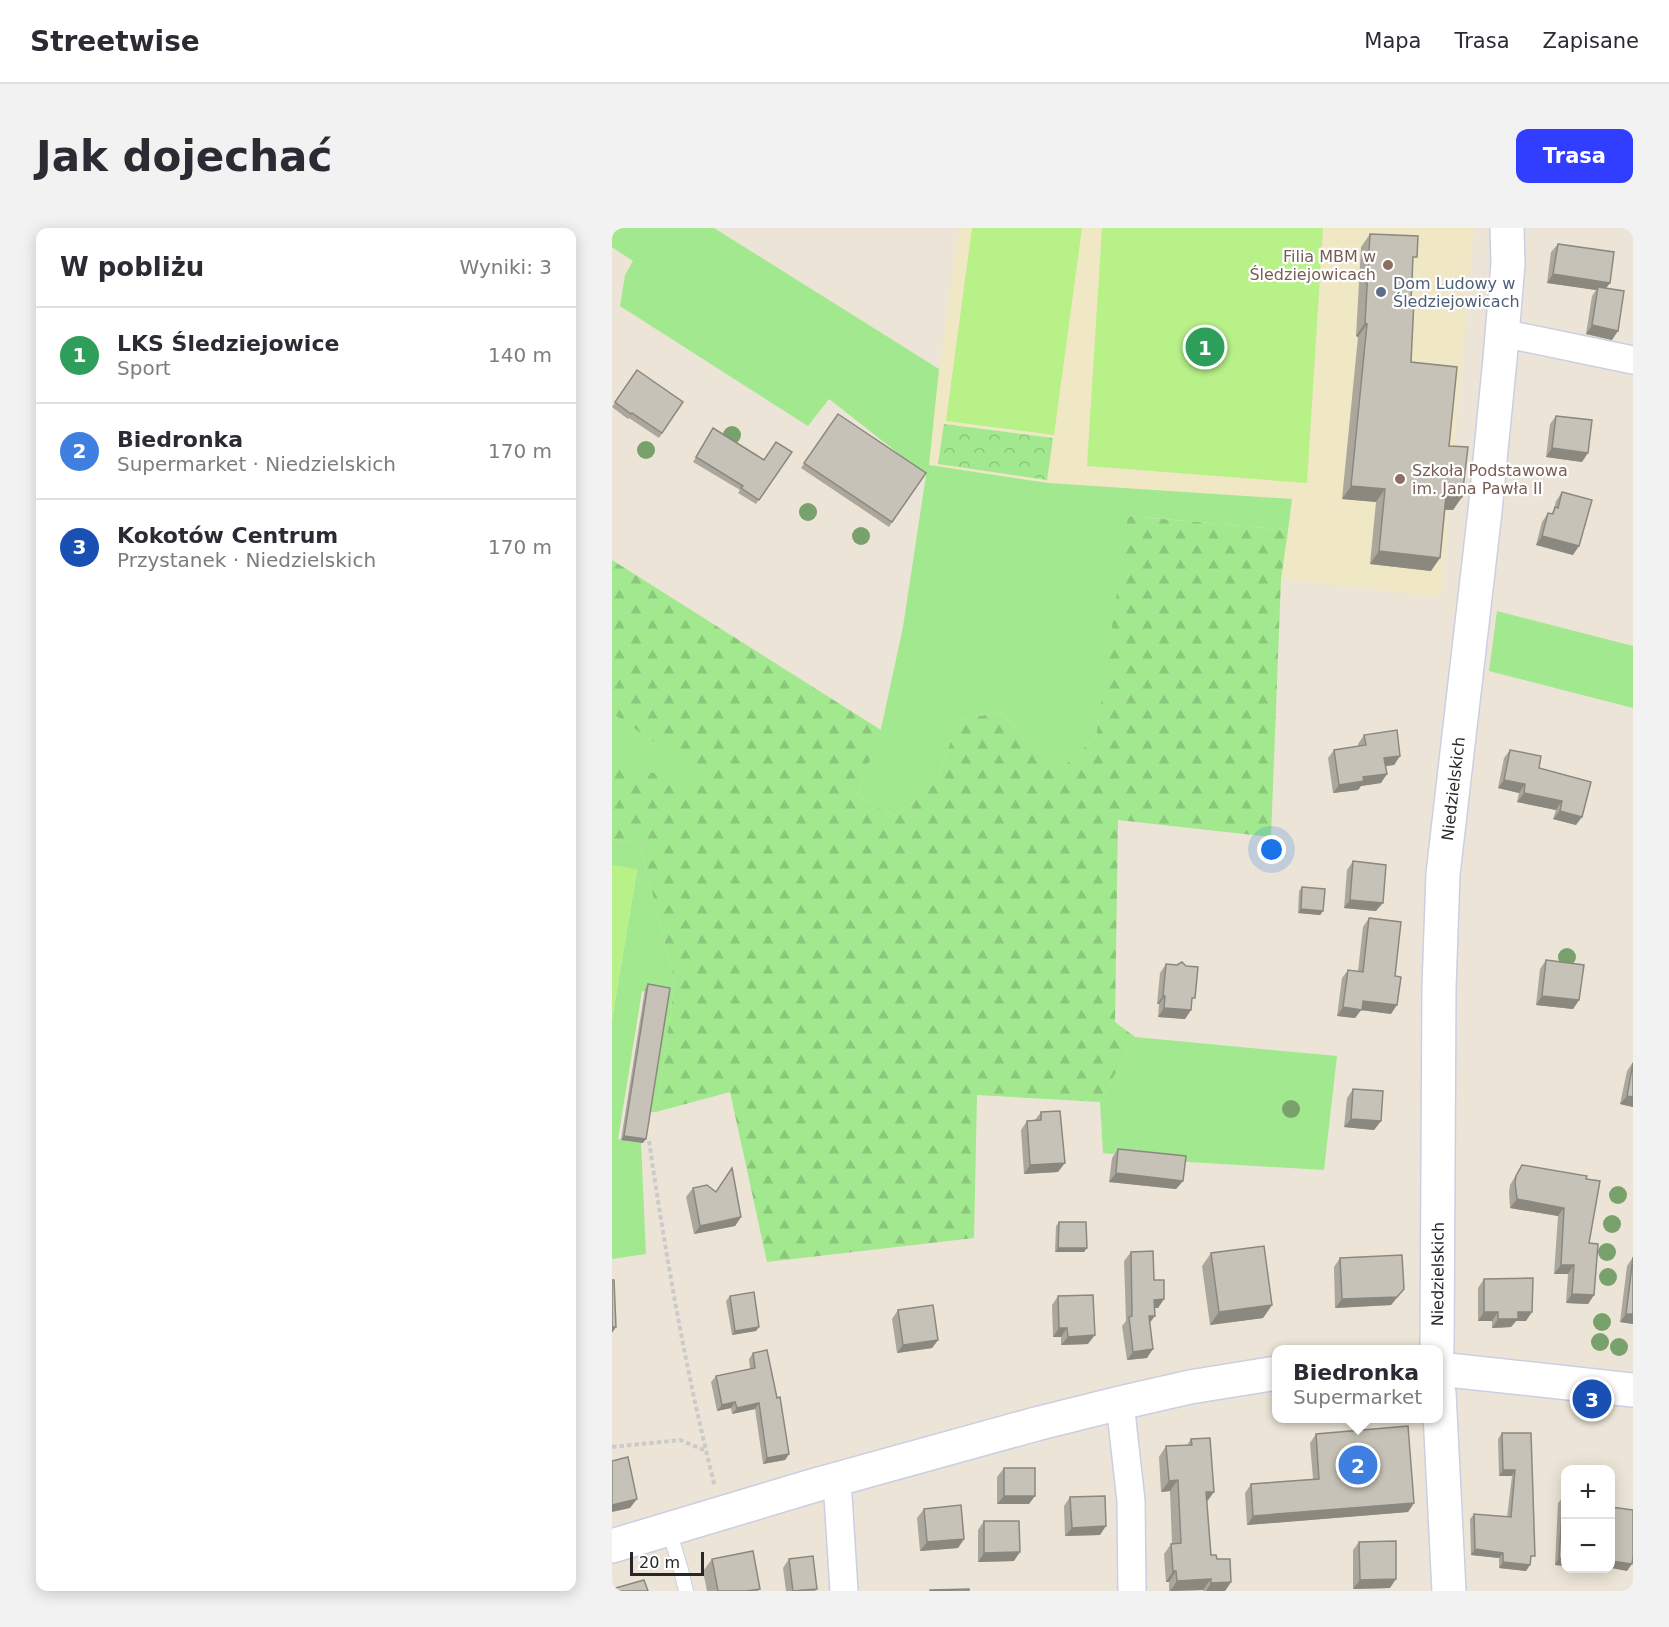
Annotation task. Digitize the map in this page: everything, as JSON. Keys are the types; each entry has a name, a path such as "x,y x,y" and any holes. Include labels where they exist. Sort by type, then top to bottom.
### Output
{"street":[{"name":"Niedzielskich","path":"1437,1345 1439,987 1443,874 1482,535 1508,264 1507,228"},
{"path":"1502,333 1633,360"},
{"path":"1443,1369 1633,1390"},
{"path":"612,1546 812,1486 1036,1424 1190,1388 1272,1374"},
{"path":"1120,1403 1131,1501 1132,1591"},
{"path":"1440,1423 1449,1591"},
{"path":"837,1480 843,1591"}],"lane":[{"path":"669,1530 686,1591"}],"path":[{"path":"649,1141 666,1254 705,1450 721,1515"},
{"path":"612,1447 680,1440 705,1450"}],"shaded area":[{"path":"959,228 1474,228 1441,597 1281,579 1292,499 1048,483 929,465 939,369"}],"green space":[{"path":"612,228 714,228 939,369 929,465 1048,483 1292,499 1288,530 1129,516 1096,737 1065,765 1034,751 1001,712 959,720 935,783 896,816 857,796 881,729 903,627 926,475 829,399 808,426 620,306 625,275 633,261 612,247"},
{"path":"972,228 1082,228 1054,435 946,421"},
{"path":"1102,228 1323,228 1307,483 1087,466"},
{"path":"944,424 1053,438 1047,480 938,464"},
{"path":"1128,516 1288,530 1281,579 1271,837 1118,820 1115,1022 1135,1037 1100,1102 977,1095 974,1238 767,1262 730,1092 656,1112 675,983 640,844 612,839 612,762 725,792 612,713 612,560 881,730 857,796 896,816 935,783 959,720 1001,712 1034,751 1065,765 1096,737"},
{"path":"1497,611 1633,646 1633,708 1489,671"},
{"path":"612,713 727,793 612,762"},
{"path":"612,839 640,844 675,983 656,1112 646,1112 665,994 642,991 618,1139 641,1143 646,1254 612,1259 612,1020 637,870 612,865"},
{"path":"612,865 637,869 612,1020"},
{"path":"1135,1037 1337,1056 1324,1170 1188,1162 1103,1153 1100,1102"}],"building":[{"path":"1370,234 1418,236 1417,257 1413,257 1411,300 1414,300 1411,362 1457,367 1449,446 1468,447 1462,497 1446,496 1440,558 1379,551 1385,489 1351,486 1367,324 1365,323"},
{"path":"1558,244 1614,252 1610,283 1553,274"},
{"path":"1598,287 1624,291 1618,331 1592,325"},
{"path":"637,370 683,402 662,433 615,402"},
{"path":"838,414 926,473 892,522 804,463"},
{"path":"1556,416 1592,420 1588,453 1552,448"},
{"path":"713,428 764,460 776,442 792,452 759,500 741,488 743,486 696,457"},
{"path":"1562,492 1592,500 1579,546 1542,536 1548,513 1553,514 1555,507 1558,508"},
{"path":"1397,730 1400,756 1384,758 1387,774 1363,777 1364,781 1339,785 1334,750 1366,745 1364,735"},
{"path":"1510,750 1541,756 1539,768 1591,782 1582,817 1560,811 1562,801 1524,793 1525,784 1504,780"},
{"path":"1353,861 1386,865 1383,903 1350,900"},
{"path":"1302,887 1325,889 1323,911 1301,909"},
{"path":"1369,918 1401,922 1395,976 1401,977 1397,1005 1363,1001 1362,1010 1343,1007 1348,970 1363,972"},
{"path":"1546,960 1584,965 1579,1000 1542,996"},
{"path":"1182,962 1186,966 1198,967 1195,998 1192,998 1191,1010 1164,1008 1166,964 1177,965"},
{"path":"648,984 670,988 646,1139 624,1136"},
{"path":"1633,1063 1633,1097 1627,1096"},
{"path":"1353,1089 1383,1091 1381,1121 1351,1119"},
{"path":"1060,1111 1065,1163 1030,1165 1027,1121 1041,1120 1041,1112"},
{"path":"1118,1149 1186,1156 1183,1181 1116,1173"},
{"path":"1522,1165 1587,1176 1586,1179 1600,1181 1589,1243 1598,1244 1594,1295 1572,1294 1574,1265 1561,1265 1564,1208 1517,1199 1516,1176"},
{"path":"732,1168 741,1217 700,1226 693,1188 707,1185 716,1192"},
{"path":"1059,1222 1086,1222 1087,1248 1058,1248"},
{"path":"1264,1246 1272,1305 1219,1312 1211,1253"},
{"path":"1153,1251 1154,1280 1164,1280 1164,1299 1154,1300 1155,1316 1149,1316 1153,1349 1133,1352 1129,1317 1132,1316 1131,1252"},
{"path":"1402,1255 1404,1289 1397,1297 1342,1299 1340,1258"},
{"path":"1633,1257 1633,1314 1626,1314"},
{"path":"1533,1278 1532,1312 1518,1312 1518,1319 1498,1319 1498,1312 1484,1312 1484,1279"},
{"path":"612,1280 614,1280 616,1327 612,1327"},
{"path":"754,1292 759,1327 735,1331 730,1296"},
{"path":"1093,1295 1095,1335 1068,1337 1067,1328 1059,1328 1058,1296"},
{"path":"933,1305 938,1340 903,1345 898,1310"},
{"path":"767,1350 777,1398 780,1397 789,1454 767,1458 759,1403 737,1408 735,1402 722,1405 716,1376 755,1368 753,1353"},
{"path":"1408,1426 1414,1503 1253,1516 1251,1484 1319,1479 1316,1434"},
{"path":"1502,1433 1531,1433 1535,1556 1531,1556 1530,1565 1503,1562 1503,1553 1475,1549 1474,1514 1511,1517 1515,1470 1503,1470"},
{"path":"1210,1438 1214,1492 1206,1492 1211,1555 1216,1555 1217,1559 1230,1559 1231,1582 1211,1583 1211,1579 1177,1581 1176,1571 1173,1571 1171,1544 1181,1543 1178,1480 1169,1481 1166,1446 1192,1445 1191,1439"},
{"path":"628,1457 637,1499 612,1505 612,1461"},
{"path":"1004,1468 1035,1468 1035,1496 1004,1496"},
{"path":"1105,1496 1106,1526 1072,1528 1070,1497"},
{"path":"961,1505 964,1539 927,1542 924,1509"},
{"path":"1615,1508 1633,1510 1632,1564 1615,1562"},
{"path":"984,1521 1019,1521 1020,1552 984,1553"},
{"path":"1561,1528 1561,1558 1559,1558"},
{"path":"1396,1541 1396,1579 1360,1580 1359,1542"},
{"path":"753,1551 760,1589 718,1591 712,1559"},
{"path":"813,1556 817,1589 793,1591 789,1559"},
{"path":"644,1580 648,1591 612,1591 612,1589"},
{"path":"969,1589 969,1591 930,1591 930,1590"}],"place":[{"name":"Filia MBM w Śledziejowicach","path":"1388,265"},
{"name":"Dom Ludowy w Śledziejowicach","path":"1381,292"},
{"name":"LKS Śledziejowice","path":"1205,347"},
{"name":"Szkoła Podstawowa im. Jana Pawła II","path":"1400,479"},
{"name":"Kokotów Centrum","path":"1592,1399"},
{"name":"Biedronka","path":"1358,1465"}]}
